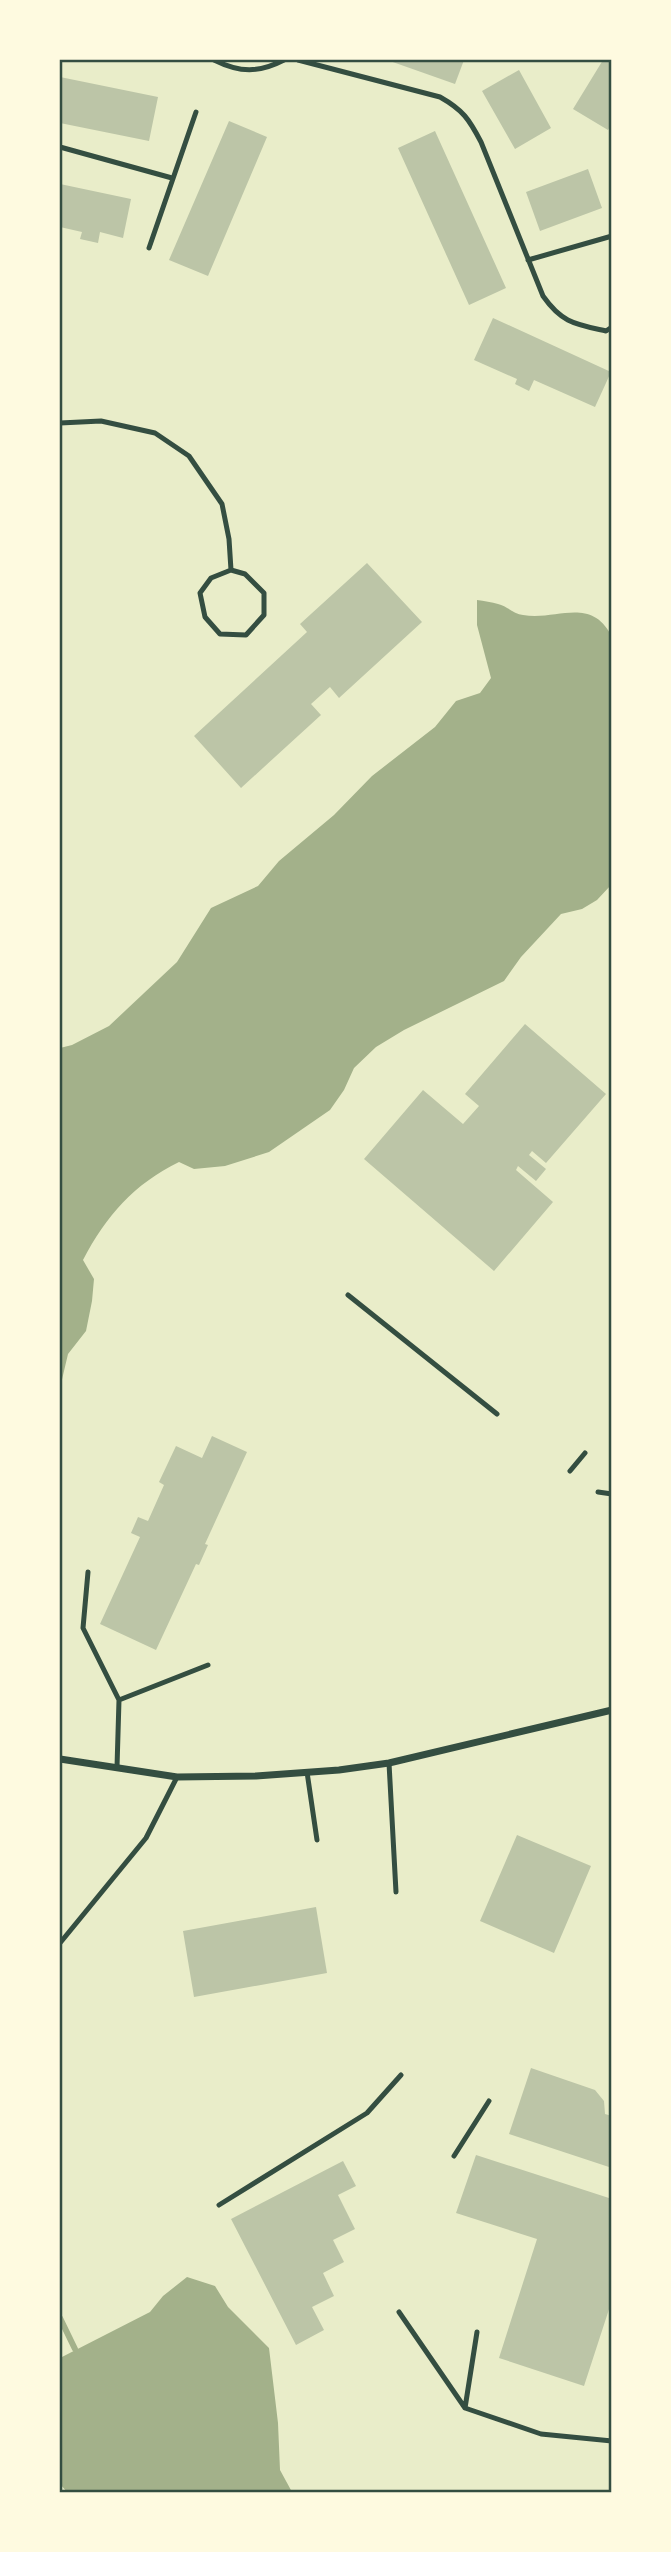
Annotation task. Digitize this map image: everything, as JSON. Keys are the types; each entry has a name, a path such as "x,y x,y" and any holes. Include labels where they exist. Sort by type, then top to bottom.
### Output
{"street":[{"path":"60,1759 177,1776 256,1776 307,1772 389,1763 611,1710"}],"lane":[{"path":"214,60 229,67 252,70 267,69 284,60"},
{"path":"298,60 440,97 458,108 469,119 481,142 543,296 553,310 567,321 606,331 611,327"},
{"path":"149,248 196,112"},
{"path":"60,147 172,178"},
{"path":"528,260 611,236"},
{"path":"60,423 101,421 155,433 189,456 222,504 229,538 231,570"},
{"path":"231,570 245,574 264,593 264,615 246,635 220,634 205,617 200,593 211,578 231,570"},
{"path":"348,1295 497,1414"},
{"path":"570,1471 585,1453"},
{"path":"598,1492 611,1493"},
{"path":"88,1572 83,1628 119,1700 117,1767"},
{"path":"119,1700 208,1665"},
{"path":"389,1763 396,1892"},
{"path":"307,1772 317,1840"},
{"path":"60,1943 146,1838 177,1776"},
{"path":"219,2205 367,2113 401,2075"},
{"path":"454,2156 489,2101"},
{"path":"400,2312 465,2408 541,2434 611,2441"},
{"path":"465,2408 477,2332"}],"shaded area":[{"path":"477,600 501,605 523,615 583,613 603,623 611,635 611,885 597,900 582,909 561,914 521,957 504,981 404,1030 376,1047 354,1068 344,1090 330,1110 269,1152 225,1166 194,1169 179,1162 135,1191 101,1229 83,1260 94,1279 92,1301 86,1331 68,1354 60,1388 60,1048 72,1045 109,1026 177,962 211,908 258,886 279,861 334,815 372,776 435,727 456,701 480,693 491,678 477,625"},
{"path":"187,2277 215,2286 228,2307 269,2348 278,2423 280,2470 292,2492 67,2492 60,2484 60,2358 150,2312 163,2296"}],"building":[{"path":"387,60 464,60 455,84"},
{"path":"603,60 612,60 612,123 608,130 573,109"},
{"path":"519,70 551,128 515,149 482,91"},
{"path":"60,77 158,97 149,141 60,123"},
{"path":"229,121 267,137 208,276 169,260"},
{"path":"435,131 506,288 469,305 398,148"},
{"path":"588,169 602,208 540,231 526,192"},
{"path":"60,184 131,199 123,238 100,232 98,243 80,239 82,232 60,227"},
{"path":"493,318 611,372 595,407 534,380 529,391 515,384 517,379 474,360"},
{"path":"367,563 422,622 339,698 330,687 311,704 321,715 241,788 194,736 307,632 300,624"},
{"path":"525,1024 606,1094 546,1163 532,1151 529,1155 546,1169 536,1181 518,1166 516,1170 553,1202 494,1271 364,1159 423,1090 463,1124 479,1106 465,1094"},
{"path":"212,1436 247,1452 205,1544 208,1545 199,1565 196,1564 156,1650 100,1624 140,1537 131,1533 138,1517 148,1521 164,1485 159,1482 176,1446 202,1458"},
{"path":"517,1835 591,1866 554,1953 480,1921"},
{"path":"316,1907 327,1973 194,1997 183,1931"},
{"path":"531,2068 595,2090 604,2101 605,2114 612,2116 612,2168 509,2134"},
{"path":"476,2155 612,2199 612,2300 584,2386 499,2358 537,2239 456,2213"},
{"path":"343,2161 356,2186 338,2195 355,2229 333,2240 344,2262 323,2273 334,2296 312,2307 324,2330 296,2345 231,2219"}],"waterway":[{"path":"60,2318 75,2349"}]}
